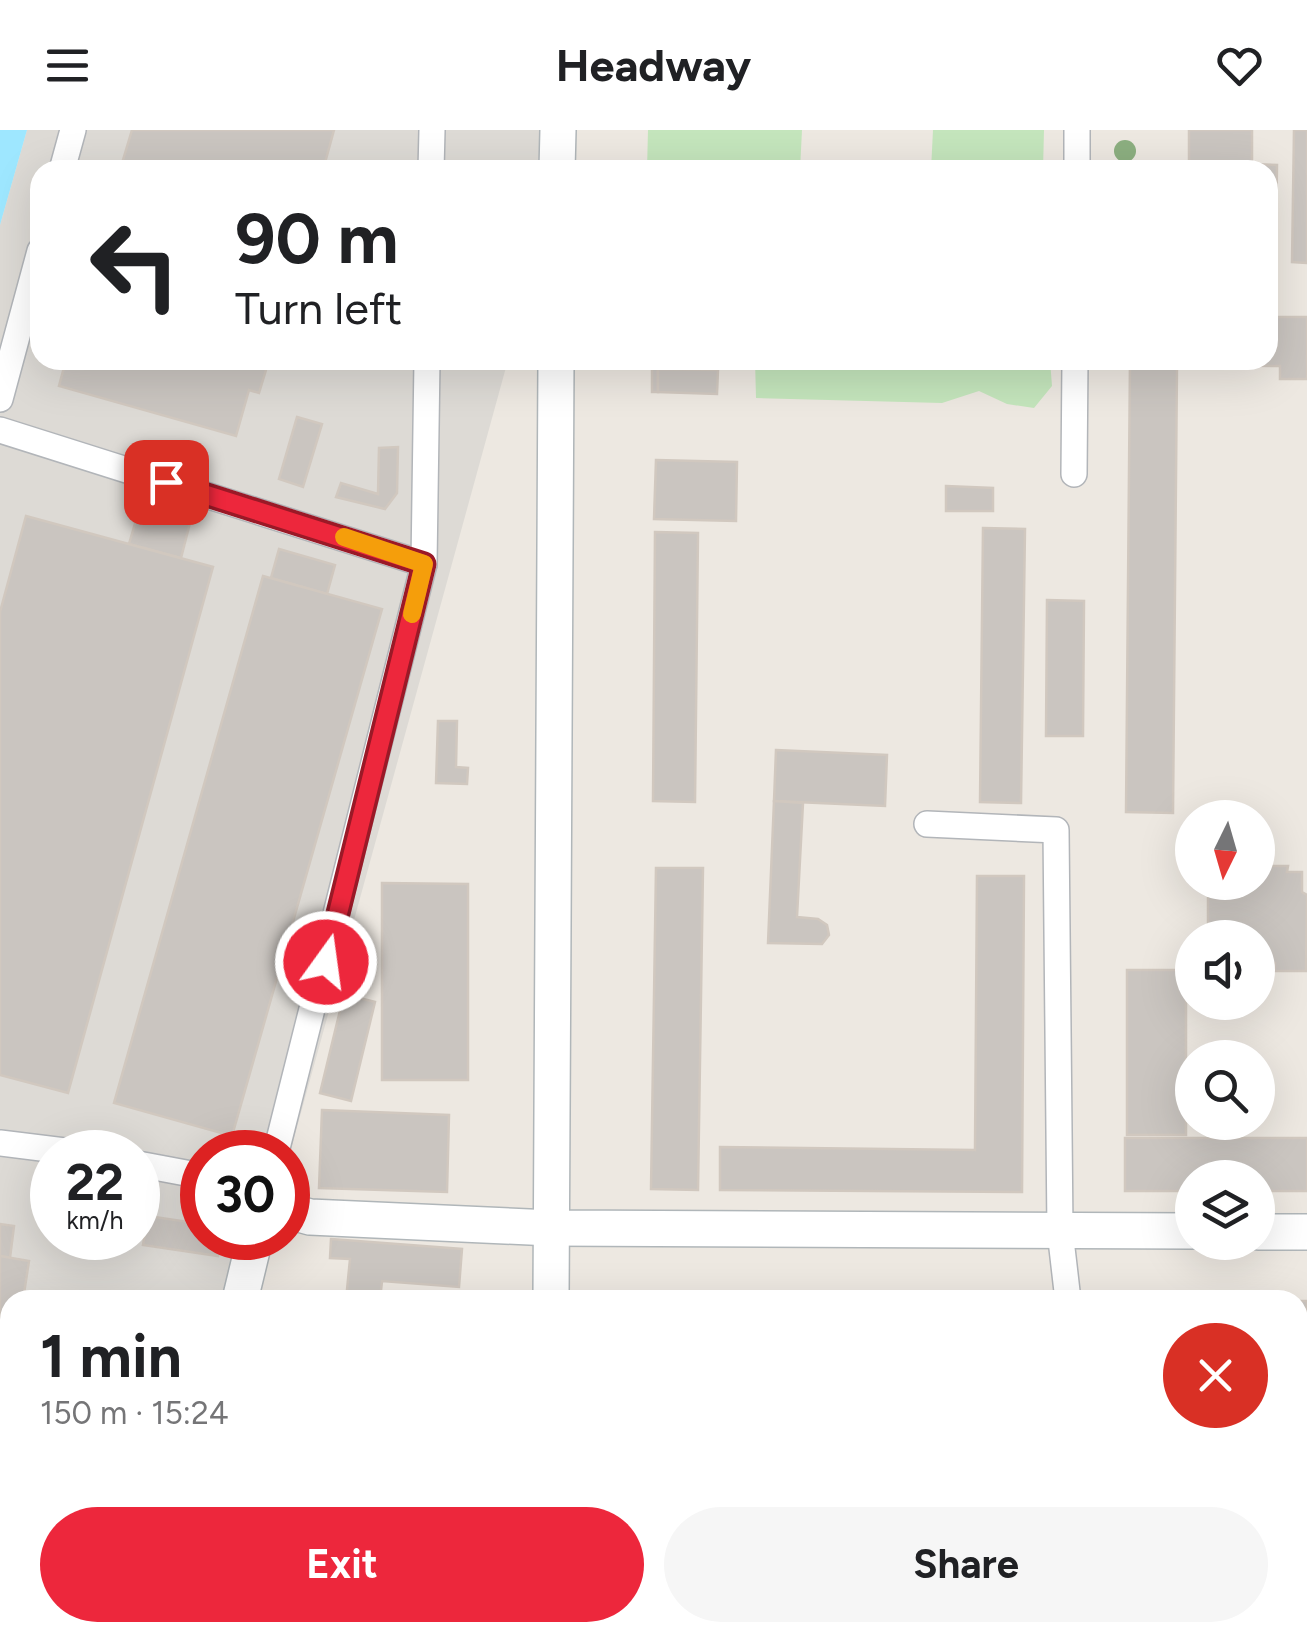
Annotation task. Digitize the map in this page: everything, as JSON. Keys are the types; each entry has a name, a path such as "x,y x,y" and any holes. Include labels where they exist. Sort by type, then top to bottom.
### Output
{"street":[{"path":"64,160 72,130"},
{"path":"431,160 432,130"},
{"path":"557,160 558,130"},
{"path":"1077,160 1078,130"},
{"path":"0,399 30,288"},
{"path":"282,1130 424,564 427,370"},
{"path":"551,1290 556,370"},
{"path":"1074,474 1075,370"},
{"path":"0,430 424,564"},
{"path":"927,824 1056,830 1060,1230 1067,1290"},
{"path":"0,1143 30,1147"},
{"path":"310,1217 551,1228 1175,1232"},
{"path":"1275,1232 1307,1232"},
{"path":"242,1290 250,1260"}],"shaded area":[{"path":"27,130 571,130 563,160 30,160 30,370 505,370 296,1130 180,1130 180,1260 260,1260 252,1290 0,1290 0,225"}],"green space":[{"path":"648,130 802,130 800,160 647,160"},
{"path":"933,130 1044,130 1043,160 932,160"},
{"path":"755,370 1051,370 1052,386 1034,408 1007,404 979,391 942,403 756,398"}],"water":[{"path":"0,130 27,130 0,225"}],"building":[{"path":"132,130 334,130 326,160 123,160"},
{"path":"1189,130 1252,130 1252,160 1189,160"},
{"path":"1294,130 1307,130 1307,263 1292,262"},
{"path":"1278,317 1307,317 1307,379 1280,379"},
{"path":"63,370 266,370 259,393 249,390 236,436 59,386"},
{"path":"652,370 658,370 658,392 652,392"},
{"path":"658,370 718,370 717,394 658,392"},
{"path":"1130,370 1177,370 1173,813 1126,812"},
{"path":"297,417 322,424 303,487 279,479"},
{"path":"398,447 397,493 385,509 336,497 341,483 378,494 379,448"},
{"path":"656,460 737,462 736,521 654,519"},
{"path":"946,486 993,488 993,511 946,511"},
{"path":"139,510 190,523 181,558 129,544"},
{"path":"26,516 213,567 68,1093 0,1075 0,612"},
{"path":"983,528 1025,529 1021,803 980,802"},
{"path":"655,532 698,533 695,802 653,801"},
{"path":"279,549 335,565 327,594 271,578"},
{"path":"263,576 382,609 234,1130 211,1130 114,1103"},
{"path":"1047,600 1084,601 1083,736 1046,736"},
{"path":"438,721 457,721 456,767 468,768 467,784 436,783"},
{"path":"776,750 887,755 885,806 774,801"},
{"path":"774,801 803,803 797,917 818,919 827,925 829,935 822,944 768,943"},
{"path":"1275,866 1288,866 1287,872 1302,872 1302,892 1307,895 1306,971 1275,971 1275,920 1208,920 1208,900 1275,900"},
{"path":"656,868 703,868 698,1190 651,1189"},
{"path":"977,876 1024,876 1022,1192 720,1190 720,1147 975,1150"},
{"path":"382,883 468,884 468,1080 382,1080"},
{"path":"1127,970 1175,970 1175,1020 1186,1020 1186,1040 1175,1040 1175,1135 1127,1135"},
{"path":"344,994 375,1002 351,1101 320,1093"},
{"path":"322,1110 449,1115 447,1192 319,1188"},
{"path":"1125,1138 1307,1138 1307,1191 1275,1191 1275,1160 1175,1160 1175,1191 1125,1191"},
{"path":"160,1218 180,1221 180,1250 160,1247"},
{"path":"0,1224 14,1226 10,1258 0,1256"},
{"path":"331,1239 462,1249 459,1287 382,1281 381,1290 347,1290 350,1259 330,1258"},
{"path":"0,1256 29,1261 25,1290 0,1290"}],"slow traffic":[{"path":"344,537 424,564 412,614"}],"route":[{"path":"166,482 424,564 326,962"}]}
